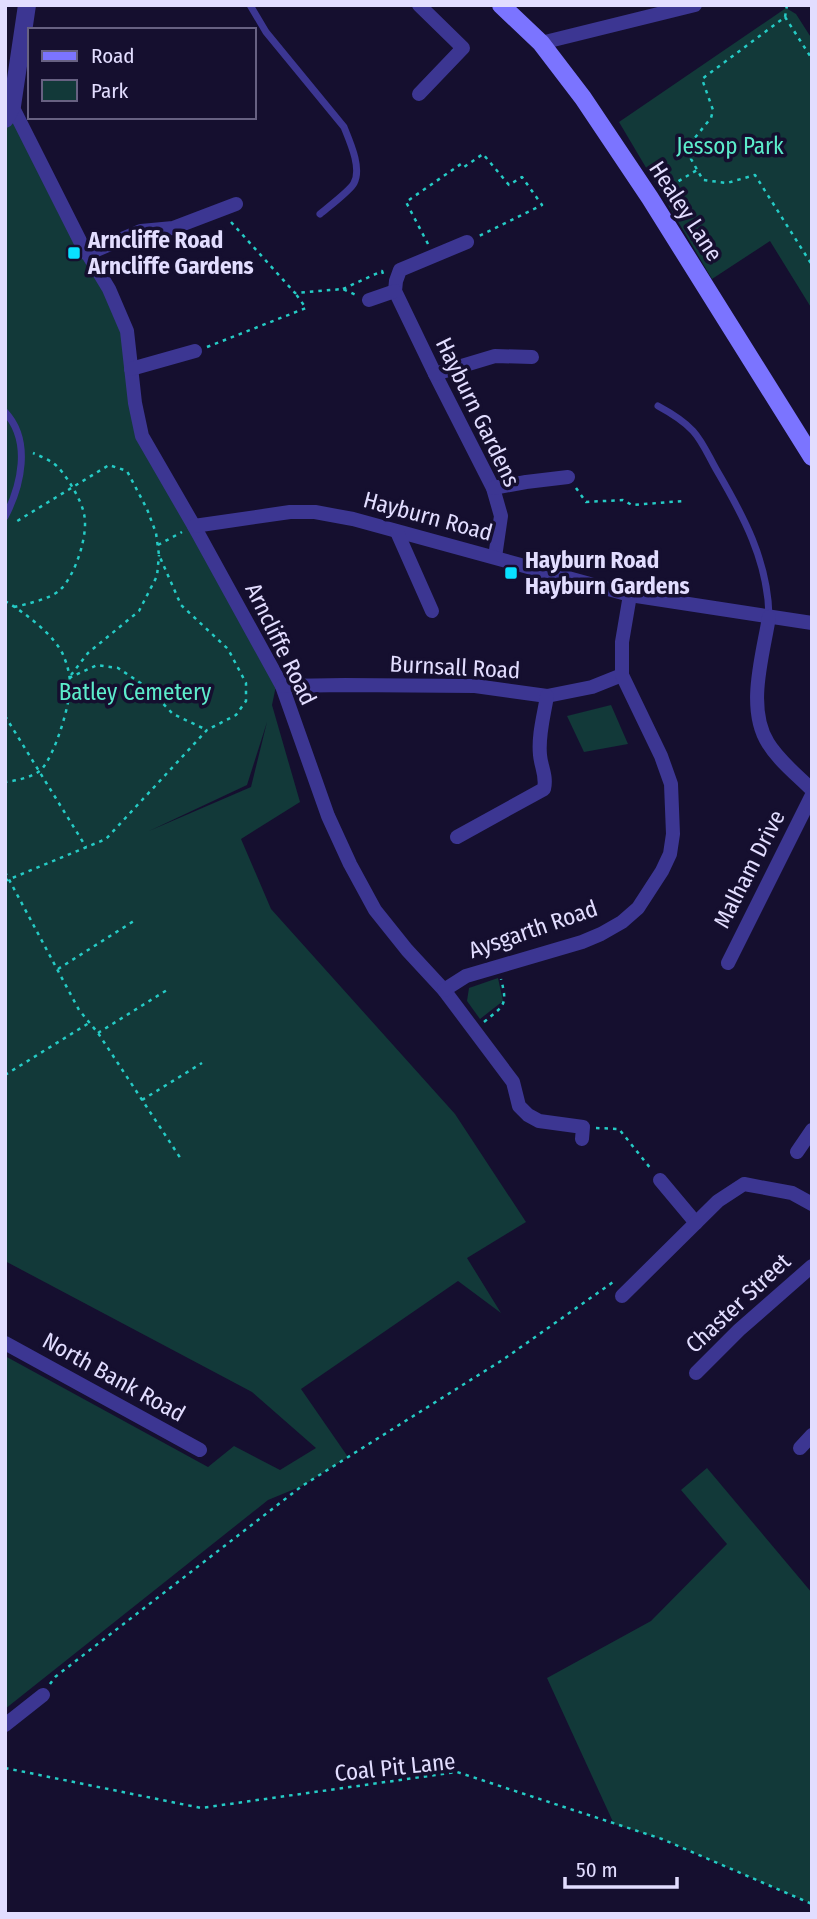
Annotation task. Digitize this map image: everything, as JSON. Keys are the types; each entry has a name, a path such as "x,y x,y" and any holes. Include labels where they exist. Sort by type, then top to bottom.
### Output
{"main road":[{"name":"Healey Lane","path":"501,5 541,43 583,98 650,198 812,457"}],"street":[{"path":"9,112 27,5"},
{"path":"419,5 463,48 419,94"},
{"path":"541,43 695,5"},
{"name":"Arncliffe Road","path":"9,112 109,289 127,331 135,403 142,436 282,687 328,816 375,910 444,990 513,1082 519,1106 539,1121 582,1133"},
{"path":"87,254 141,231 173,228 236,204"},
{"path":"369,300 393,292 400,270 467,242"},
{"name":"Hayburn Gardens","path":"393,292 493,488 501,516 495,557"},
{"path":"131,369 195,351"},
{"path":"435,374 495,356 532,357"},
{"path":"493,488 526,481 568,477"},
{"name":"Hayburn Road","path":"194,526 290,512 316,512 353,519 630,595 812,623"},
{"path":"397,532 432,611"},
{"name":"Aysgarth Road","path":"444,990 466,976 582,942 622,922 649,894 670,854 673,834 671,783 622,675 622,642 630,595"},
{"name":"Malham Drive","path":"727,963 812,793 776,755 766,741 760,725 757,693 769,617"},
{"name":"Burnsall Road","path":"282,687 475,687 547,696 592,687 622,675"},
{"path":"457,837 544,789 546,780 540,755 547,696"},
{"path":"797,1152 811,1134"},
{"path":"660,1180 696,1223"},
{"path":"622,1296 718,1200 744,1184 792,1193 812,1204"},
{"name":"Chaster Street","path":"696,1373 739,1330 812,1266"},
{"name":"North Bank Road","path":"5,1343 200,1450"},
{"path":"800,1448 812,1435"},
{"path":"5,1725 43,1695"}],"lane":[{"path":"250,5 266,32 344,127 351,146 357,170 354,184 320,214"},
{"path":"658,406 678,417 695,432 740,511 759,553 769,598 769,617"},
{"path":"5,412 20,438 22,468 12,504 5,517"}],"path":[{"path":"787,5 785,17 812,59"},
{"path":"785,17 702,79 713,110 711,118 693,140 691,159 703,180 727,183 755,175 812,265"},
{"path":"434,256 406,202 461,164 464,167 483,154 509,185 522,177 542,205 467,242"},
{"path":"650,198 697,170"},
{"path":"195,351 306,308 220,210"},
{"path":"295,293 343,289 382,271 393,292"},
{"path":"343,289 369,300"},
{"path":"14,607 59,590 76,564 83,540 85,514 73,488 55,464 20,447"},
{"path":"5,527 109,466 127,471 147,509 158,545 157,576 139,611 88,653 69,678"},
{"path":"568,477 586,502 623,500 632,505 683,501"},
{"path":"158,545 194,526"},
{"path":"5,881 106,839 207,730 236,715 246,701 246,683 228,649 181,605 159,555"},
{"path":"5,601 38,624 63,655 70,684 64,721 53,752 39,771 13,782 5,782"},
{"path":"69,678 97,666 118,668 148,688 173,714 207,730"},
{"path":"5,716 86,847"},
{"path":"5,872 79,1010 98,1033 181,1159"},
{"path":"58,969 137,919"},
{"path":"473,1030 502,1007 505,1000 497,967"},
{"path":"98,1033 167,989"},
{"path":"5,1075 89,1023"},
{"path":"142,1100 202,1063"},
{"path":"582,1133 619,1129 660,1180"},
{"path":"43,1695 55,1677 302,1486 504,1359 618,1279"},
{"name":"Coal Pit Lane","path":"5,1768 201,1808 457,1772 662,1839 812,1904"}],"green space":[{"name":"Jessop Park","path":"786,8 796,14 812,39 812,309 770,241 712,279 619,122"},
{"name":"Batley Cemetery","path":"12,106 127,331 142,436 277,681 272,705 300,802 241,839 271,909 455,1114 526,1222 467,1258 501,1313 458,1281 301,1389 348,1457 302,1486 268,1500 5,1709 5,1356 208,1467 234,1446 280,1470 316,1448 252,1392 5,1261 5,119","holes":["267,722 251,787 149,831 247,785"]},
{"path":"611,705 628,744 584,752 567,716"},
{"path":"498,978 503,1001 480,1019 467,1001 469,988"},
{"path":"707,1468 812,1593 812,1904 662,1839 614,1824 547,1678 651,1621 727,1544 681,1490"}],"place":[{"name":"Arncliffe Road Arncliffe Gardens","path":"74,253"},
{"name":"Hayburn Road Hayburn Gardens","path":"511,573"}]}
